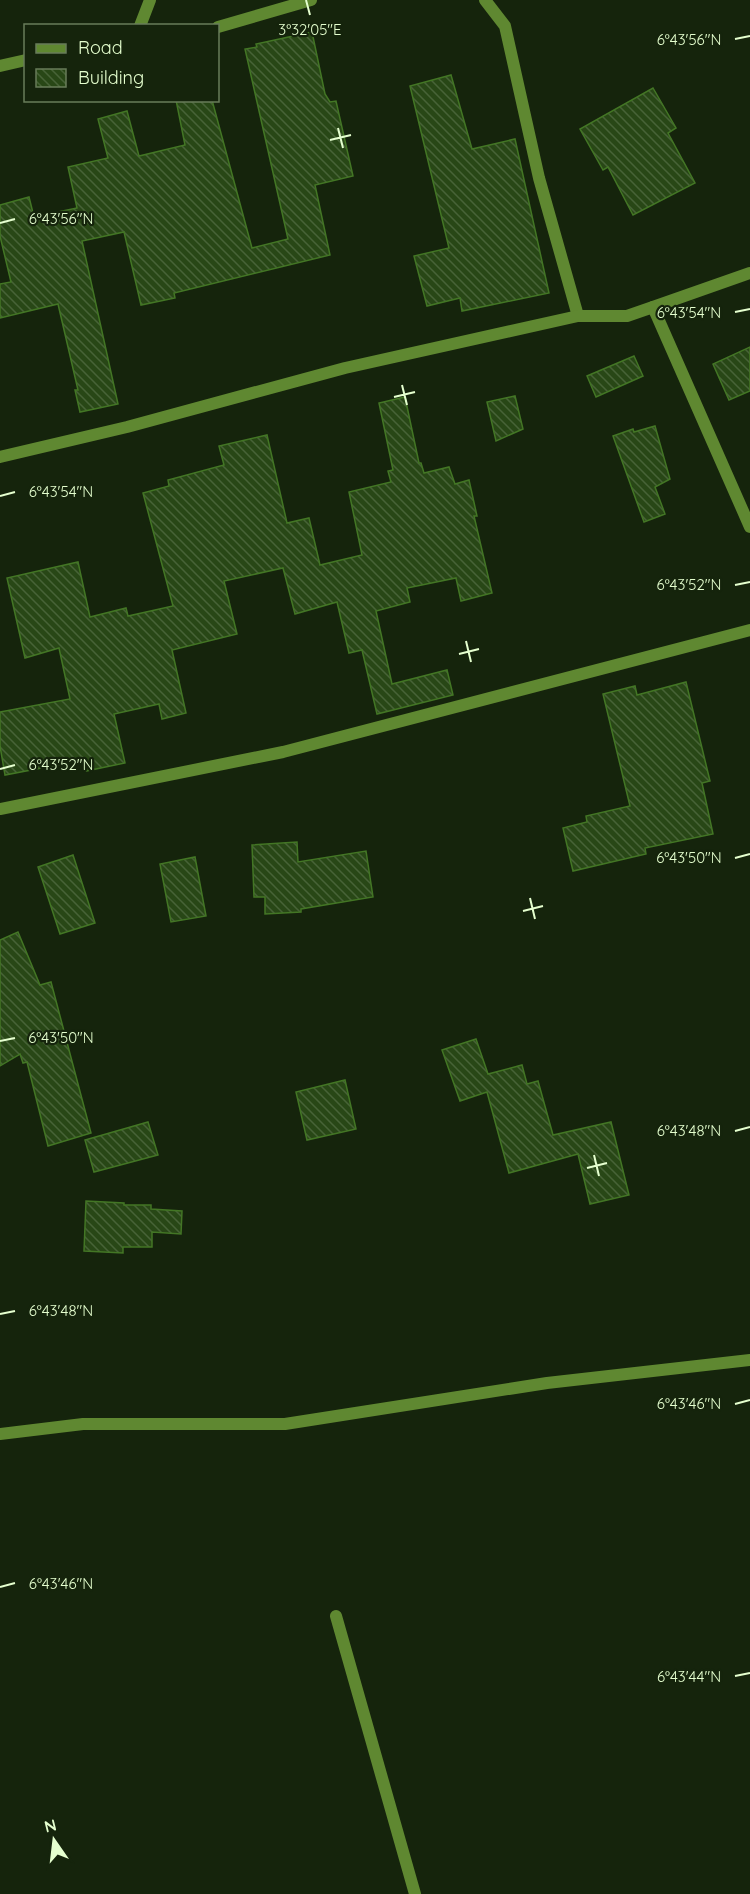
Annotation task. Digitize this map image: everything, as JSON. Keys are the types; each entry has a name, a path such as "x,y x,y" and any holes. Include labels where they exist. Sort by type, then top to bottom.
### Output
{"street":[{"path":"141,24 150,0"},
{"path":"219,27 311,0"},
{"path":"485,0 505,26 539,178 578,316"},
{"path":"0,66 24,60"},
{"path":"0,457 127,427 345,368 578,316 627,316 750,273"},
{"path":"653,307 750,527"},
{"path":"0,809 283,753 750,630"},
{"path":"0,1434 83,1424 285,1424 547,1383 750,1360"},
{"path":"336,1616 415,1894"}],"building":[{"path":"312,32 325,94 330,102 336,101 353,176 315,185 330,255 174,293 175,298 141,305 124,232 82,241 118,404 80,412 75,390 78,390 58,304 0,318 0,284 11,282 0,236 0,205 29,197 34,217 77,208 68,167 108,158 98,119 127,111 139,156 185,145 176,102 213,102 252,248 288,239 245,49 257,47 256,44"},
{"path":"451,75 472,149 515,139 549,293 462,311 460,298 427,306 414,256 449,248 410,86"},
{"path":"653,88 676,128 668,133 695,183 633,215 608,167 603,170 580,129"},
{"path":"750,347 750,391 729,400 713,364"},
{"path":"634,356 643,376 596,397 587,376"},
{"path":"515,396 523,429 496,441 487,402"},
{"path":"405,397 419,463 424,473 449,467 455,484 469,480 477,516 474,516 492,593 461,601 456,578 407,588 410,602 376,611 392,684 447,670 453,695 377,714 362,650 349,653 337,602 295,614 283,568 224,581 237,634 172,650 186,713 162,719 159,704 114,714 125,763 86,771 83,760 5,775 0,746 0,712 70,699 59,648 25,658 7,578 78,562 90,617 126,608 128,616 173,606 143,493 169,486 168,480 224,465 219,446 267,435 287,523 309,518 320,565 362,555 349,492 391,482 388,471 393,470 379,403"},
{"path":"655,426 670,479 655,487 665,514 644,522 613,436 633,429 634,432"},
{"path":"686,682 710,781 702,783 713,834 645,848 646,854 573,871 563,828 587,822 586,816 630,806 603,694 635,686 637,695"},
{"path":"297,842 298,862 366,851 373,897 301,909 301,912 265,914 265,897 254,897 252,845"},
{"path":"73,855 95,923 60,934 38,867"},
{"path":"195,857 206,916 171,922 160,864"},
{"path":"18,932 40,985 51,982 91,1133 48,1146 27,1062 23,1063 20,1054 0,1066 0,940"},
{"path":"476,1039 488,1074 522,1065 527,1084 538,1081 553,1135 611,1122 629,1195 590,1204 578,1154 509,1173 487,1092 460,1101 442,1050"},
{"path":"345,1080 356,1129 307,1140 296,1092"},
{"path":"148,1122 158,1155 94,1172 85,1140"},
{"path":"86,1201 151,1205 151,1209 182,1211 181,1234 152,1232 152,1247 123,1247 123,1253 84,1251"}]}
